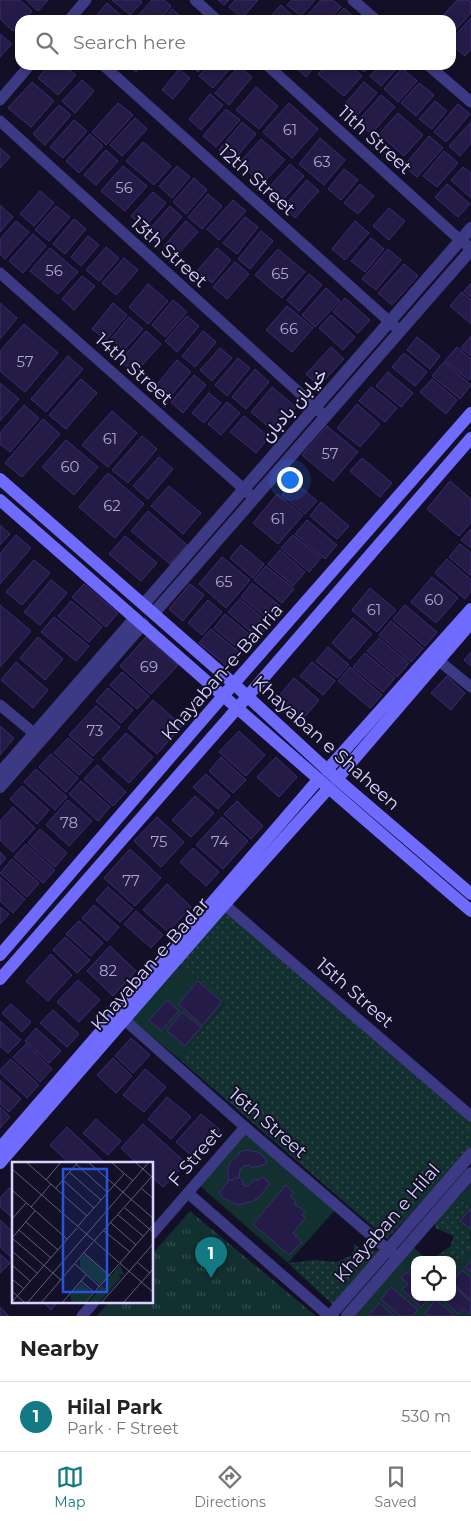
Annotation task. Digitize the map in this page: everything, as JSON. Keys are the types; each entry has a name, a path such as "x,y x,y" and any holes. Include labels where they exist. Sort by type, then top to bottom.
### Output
{"main road":[{"name":"Khayaban-e-Bahria","path":"0,955 223,696 471,413"},
{"name":"Khayaban-e-Bahria","path":"0,979 248,697 471,438"},
{"name":"Khayaban e Shaheen","path":"0,479 234,684 327,770 332,784"},
{"name":"Khayaban e Shaheen","path":"0,500 318,780 332,784 399,841 471,911"},
{"name":"Khayaban-e-Badar","path":"220,901 332,784 471,610"},
{"name":"Khayaban-e-Badar","path":"327,770 435,657 471,623"},
{"name":"Khayaban-e-Badar","path":"0,1163 121,1016 220,901 318,780"},
{"name":"Khayaban e Shaheen","path":"399,841 471,894"},
{"name":"Khayaban-e-Badar","path":"0,1148 121,1016"}],"street":[{"path":"73,15 86,0"},
{"path":"195,0 212,15"},
{"path":"353,0 370,15"},
{"path":"0,100 26,70"},
{"name":"12th Street","path":"109,70 400,331"},
{"name":"11th Street","path":"273,70 471,249"},
{"path":"434,70 471,102"},
{"name":"13th Street","path":"0,121 320,412"},
{"name":"خیابان بادبان","path":"154,613 249,494 320,412 389,321 471,228"},
{"name":"خیابان بادبان","path":"320,412 400,331 471,249"},
{"name":"14th Street","path":"0,273 249,494"},
{"name":"خیابان بادبان","path":"144,604 249,494"},
{"path":"0,773 37,737 139,621"},
{"path":"435,657 471,687"},
{"path":"0,705 37,737"},
{"path":"0,787 37,737"},
{"name":"15th Street","path":"220,901 471,1116"},
{"name":"16th Street","path":"121,1016 392,1254"},
{"name":"F Street","path":"154,1232 245,1126"},
{"name":"Khayaban e Hilal","path":"330,1316 392,1254 471,1154"},
{"path":"347,1316 392,1254 471,1173"},
{"path":"188,1193 330,1316"},
{"path":"82,1316 92,1304"}],"green space":[{"path":"225,910 471,1120 471,1148 387,1239 179,1059 225,1003 179,964"},
{"path":"180,962 225,1002 179,1059 132,1020"},
{"path":"245,1132 336,1209 288,1263 200,1186"},
{"path":"471,1182 471,1234 457,1222 469,1206 458,1198"},
{"path":"458,1198 469,1206 457,1222 471,1234 471,1252 456,1269 456,1256 436,1256 450,1247 454,1236 435,1228 435,1218"},
{"path":"190,1211 316,1316 97,1316 107,1304 154,1304 154,1252"},
{"path":"354,1244 363,1251 385,1250 334,1306 288,1263 316,1260 336,1262 353,1255"},
{"path":"413,1247 423,1256 411,1256 411,1301 456,1301 456,1269 471,1252 471,1316 353,1316"}],"building":[{"path":"0,0 20,0 32,11 28,15 15,15 15,29 13,31 0,19"},
{"path":"26,0 48,0 38,11"},
{"path":"112,0 140,0 142,2 130,15"},
{"path":"152,0 164,0 171,6 164,15 139,15"},
{"path":"218,0 229,0 224,5"},
{"path":"235,0 258,0 245,15 238,15 229,7"},
{"path":"292,0 315,0 302,15 287,5"},
{"path":"321,0 333,0 341,7 334,15 308,15"},
{"path":"457,0 469,0 471,2 471,13 456,30 456,15 444,15"},
{"path":"107,3 120,15 97,15"},
{"path":"281,5 292,15 272,15"},
{"path":"344,8 352,15 338,15"},
{"path":"172,9 179,15 167,15"},
{"path":"471,18 471,49 465,56 456,48 456,34"},
{"path":"0,34 12,44 0,57"},
{"path":"45,70 70,70 76,75 58,95 38,78"},
{"path":"178,70 190,78 173,99 162,90"},
{"path":"204,70 229,70 213,88 199,76"},
{"path":"235,70 244,70 252,77 229,105 215,93"},
{"path":"298,70 312,70 306,77"},
{"path":"321,70 355,70 362,76 344,96 318,74"},
{"path":"375,70 395,70 381,86 370,76"},
{"path":"400,70 404,70 417,81 398,102 384,89"},
{"path":"82,80 94,91 75,113 62,101"},
{"path":"32,82 54,101 31,127 8,108"},
{"path":"364,82 377,93 356,117 344,105"},
{"path":"419,83 434,95 416,116 401,103"},
{"path":"256,87 278,106 259,129 236,110"},
{"path":"210,94 223,105 201,130 189,119"},
{"path":"381,95 395,107 371,134 357,122"},
{"path":"435,101 447,111 432,129 419,119"},
{"path":"118,103 133,115 106,145 92,132"},
{"path":"289,103 318,129 292,158 263,132"},
{"path":"458,104 470,114 446,142 434,132"},
{"path":"59,105 71,115 45,145 33,134"},
{"path":"226,109 240,120 216,147 203,136"},
{"path":"398,113 423,135 404,156 379,134"},
{"path":"135,118 147,129 122,156 110,145"},
{"path":"74,120 87,131 63,158 50,147"},
{"path":"242,122 256,134 232,162 219,150"},
{"path":"471,122 471,143 460,156 449,146"},
{"path":"90,134 103,146 79,173 66,161"},
{"path":"429,136 443,148 417,177 404,166"},
{"path":"320,138 345,160 324,185 299,164"},
{"path":"261,139 285,160 262,184 239,163"},
{"path":"143,142 171,166 154,185 126,161"},
{"path":"0,148 10,157 0,168"},
{"path":"106,150 118,161 96,185 84,175"},
{"path":"444,151 458,163 437,187 423,176"},
{"path":"290,164 304,176 280,203 266,191"},
{"path":"123,166 147,186 125,211 101,191"},
{"path":"177,166 190,177 172,198 159,186"},
{"path":"463,167 471,173 471,198 451,180"},
{"path":"344,169 358,180 341,200 328,189"},
{"path":"194,178 207,190 186,214 173,202"},
{"path":"307,180 319,191 295,218 283,207"},
{"path":"360,184 374,196 358,214 344,203"},
{"path":"447,184 470,204 458,217 435,197"},
{"path":"40,191 54,203 34,226 20,214"},
{"path":"153,192 166,203 144,228 131,216"},
{"path":"208,194 222,206 202,229 188,217"},
{"path":"233,200 246,211 219,240 207,229"},
{"path":"0,205 13,217 0,232"},
{"path":"56,206 70,217 49,241 35,230"},
{"path":"170,206 182,217 158,244 146,233"},
{"path":"389,208 405,221 389,240 373,226"},
{"path":"245,217 258,227 237,254 223,243"},
{"path":"74,219 86,229 65,254 53,244"},
{"path":"16,221 29,232 5,259 0,254 0,239"},
{"path":"186,221 198,232 176,256 164,246"},
{"path":"355,221 369,233 345,260 332,249"},
{"path":"261,231 273,241 250,269 238,259"},
{"path":"33,234 46,246 23,273 9,261"},
{"path":"88,236 99,245 81,266 71,257"},
{"path":"371,238 384,249 365,272 351,261"},
{"path":"106,247 119,258 99,281 86,270"},
{"path":"50,248 78,272 58,294 30,271"},
{"path":"217,248 231,260 212,283 197,271"},
{"path":"278,249 305,272 282,298 255,275"},
{"path":"388,249 401,260 376,290 362,279"},
{"path":"124,258 138,270 116,295 102,283"},
{"path":"235,262 249,274 227,299 213,287"},
{"path":"404,264 418,276 392,305 378,293"},
{"path":"309,274 322,285 299,311 287,300"},
{"path":"82,276 95,286 74,310 62,299"},
{"path":"471,283 471,297 464,291"},
{"path":"148,284 168,301 148,324 129,307"},
{"path":"326,288 340,301 315,327 302,315"},
{"path":"462,292 471,300 471,324 450,306"},
{"path":"345,298 370,320 358,333 333,312"},
{"path":"173,300 187,312 165,337 152,325"},
{"path":"0,303 17,318 0,339"},
{"path":"113,303 127,315 106,340 92,329"},
{"path":"287,306 313,328 292,352 266,330"},
{"path":"331,315 355,337 343,350 319,328"},
{"path":"187,316 199,326 177,352 165,341"},
{"path":"129,317 143,329 124,350 111,339"},
{"path":"24,324 58,353 25,392 0,371 0,351"},
{"path":"146,331 161,344 135,373 120,361"},
{"path":"203,331 216,342 195,367 182,356"},
{"path":"471,336 471,356 461,348"},
{"path":"417,337 440,356 430,369 407,350"},
{"path":"331,347 344,359 319,386 306,374"},
{"path":"457,347 471,359 471,377 469,380 445,361"},
{"path":"220,348 232,358 212,381 200,370"},
{"path":"404,353 427,372 415,386 392,367"},
{"path":"68,356 83,369 46,412 31,399"},
{"path":"238,358 250,368 227,396 215,385"},
{"path":"177,360 191,372 168,399 154,388"},
{"path":"444,362 471,385 460,399 432,376"},
{"path":"255,369 269,382 246,409 232,397"},
{"path":"388,372 413,393 401,407 376,386"},
{"path":"194,375 206,385 183,413 171,402"},
{"path":"81,379 97,393 66,429 49,415"},
{"path":"432,379 457,400 446,414 420,392"},
{"path":"0,383 19,399 0,421"},
{"path":"272,387 296,407 275,432 251,412"},
{"path":"371,387 397,408 385,422 359,401"},
{"path":"209,393 221,403 204,423 192,413"},
{"path":"227,402 240,413 221,435 208,424"},
{"path":"357,404 380,424 360,447 337,428"},
{"path":"24,405 39,418 10,452 0,444 0,433"},
{"path":"112,411 137,433 108,467 82,445"},
{"path":"244,416 269,437 256,453 230,432"},
{"path":"43,419 60,434 22,477 5,463"},
{"path":"327,426 358,452 333,481 302,455"},
{"path":"142,436 157,449 128,483 112,470"},
{"path":"66,440 98,467 74,495 42,467"},
{"path":"159,457 173,469 148,499 133,486"},
{"path":"362,458 392,483 380,497 350,471"},
{"path":"108,473 144,504 115,538 79,507"},
{"path":"294,481 317,501 305,514 282,495"},
{"path":"450,481 471,499 471,522 459,536 427,509"},
{"path":"169,486 201,513 183,534 151,506"},
{"path":"277,494 303,515 278,544 253,523"},
{"path":"321,502 349,526 337,539 310,516"},
{"path":"148,511 187,545 170,564 131,531"},
{"path":"307,520 337,545 325,559 295,534"},
{"path":"0,525 10,534 0,545"},
{"path":"471,529 471,548 461,540"},
{"path":"16,535 31,548 0,584 0,554"},
{"path":"293,535 321,558 309,572 281,548"},
{"path":"125,536 157,563 141,581 109,554"},
{"path":"460,544 471,553 471,576 449,557"},
{"path":"241,545 264,564 253,578 230,558"},
{"path":"280,550 305,572 293,586 268,564"},
{"path":"222,557 250,580 226,608 199,584"},
{"path":"447,559 471,580 471,591 465,599 435,573"},
{"path":"34,560 50,573 22,605 6,592"},
{"path":"266,566 294,589 282,603 254,580"},
{"path":"432,577 458,598 436,623 411,602"},
{"path":"51,580 67,593 40,625 24,612"},
{"path":"252,583 280,606 269,620 241,597"},
{"path":"84,584 118,613 106,627 72,597"},
{"path":"190,584 204,595 183,621 169,609"},
{"path":"370,588 396,610 377,632 352,610"},
{"path":"240,599 270,624 258,638 228,612"},
{"path":"208,600 222,612 202,635 188,623"},
{"path":"71,601 102,627 89,642 58,616"},
{"path":"0,605 31,631 0,667"},
{"path":"405,605 437,632 425,646 393,619"},
{"path":"225,614 255,639 244,653 214,628"},
{"path":"54,617 89,646 76,661 41,632"},
{"path":"353,618 372,634 350,659 332,643"},
{"path":"391,621 423,648 411,662 379,635"},
{"path":"211,629 239,652 227,666 199,643"},
{"path":"38,637 63,659 45,680 20,658"},
{"path":"146,637 178,665 151,694 120,666"},
{"path":"379,638 409,663 397,677 367,651"},
{"path":"328,647 349,665 337,678 316,661"},
{"path":"471,652 471,666 464,660"},
{"path":"365,653 395,678 383,692 353,667"},
{"path":"16,662 48,690 33,708 1,680"},
{"path":"312,662 335,681 323,695 300,676"},
{"path":"350,667 382,695 370,708 338,681"},
{"path":"122,672 149,696 137,709 110,685"},
{"path":"447,676 465,693 451,710 431,693"},
{"path":"294,678 319,700 298,725 273,703"},
{"path":"108,688 133,710 121,723 96,701"},
{"path":"153,700 182,726 157,754 128,728"},
{"path":"96,706 120,727 93,756 69,735"},
{"path":"0,726 14,738 0,755"},
{"path":"239,731 265,755 246,776 219,752"},
{"path":"126,733 153,757 129,783 102,759"},
{"path":"68,738 93,760 79,775 54,753"},
{"path":"51,754 78,778 66,792 39,767"},
{"path":"221,757 246,780 233,793 209,771"},
{"path":"276,757 297,777 279,797 257,777"},
{"path":"97,765 126,792 113,806 84,779"},
{"path":"36,769 67,797 55,810 24,782"},
{"path":"206,774 230,796 218,809 193,787"},
{"path":"81,781 110,807 98,821 69,794"},
{"path":"22,786 49,810 37,824 10,799"},
{"path":"195,796 214,813 191,837 172,820"},
{"path":"68,800 92,821 69,846 46,825"},
{"path":"237,801 263,826 251,839 224,814"},
{"path":"13,807 35,828 13,852 0,840 0,821"},
{"path":"157,817 184,842 161,867 134,841"},
{"path":"222,817 248,841 223,869 196,845"},
{"path":"40,829 67,853 55,867 28,843"},
{"path":"26,844 55,870 43,883 14,857"},
{"path":"193,848 219,872 206,886 180,862"},
{"path":"130,849 161,878 135,906 104,878"},
{"path":"0,852 6,858 0,865"},
{"path":"12,859 39,883 27,897 0,873"},
{"path":"0,877 25,899 13,913 0,901"},
{"path":"167,884 191,907 168,932 143,910"},
{"path":"108,887 133,909 120,922 96,900"},
{"path":"94,905 119,927 107,941 82,918"},
{"path":"0,907 9,914 0,924"},
{"path":"136,911 163,935 151,948 124,924"},
{"path":"79,921 103,943 91,956 66,934"},
{"path":"65,937 90,960 77,973 53,950"},
{"path":"110,946 136,971 113,996 87,971"},
{"path":"51,954 72,975 48,1001 26,981"},
{"path":"78,980 100,1000 79,1022 57,1002"},
{"path":"198,981 222,1002 202,1025 178,1004"},
{"path":"167,1000 179,1011 161,1031 149,1020"},
{"path":"11,1004 31,1022 22,1032 2,1013"},
{"path":"53,1010 79,1034 67,1047 40,1023"},
{"path":"182,1012 201,1027 185,1046 167,1031"},
{"path":"0,1021 21,1040 8,1053 0,1046"},
{"path":"36,1028 61,1051 49,1063 25,1041"},
{"path":"131,1038 150,1055 133,1073 115,1056"},
{"path":"26,1044 52,1069 40,1082 13,1057"},
{"path":"113,1058 132,1076 116,1093 97,1075"},
{"path":"11,1059 39,1085 27,1098 0,1073 0,1070"},
{"path":"145,1069 166,1087 144,1112 123,1095"},
{"path":"0,1080 21,1099 9,1112 0,1104"},
{"path":"167,1097 191,1117 171,1139 148,1119"},
{"path":"0,1107 10,1117 0,1128"},
{"path":"201,1114 220,1130 195,1159 176,1142"},
{"path":"96,1119 121,1141 108,1155 83,1133"},
{"path":"143,1124 186,1163 163,1187 154,1179 154,1162 136,1162 121,1148"},
{"path":"67,1127 104,1162 68,1162 50,1145"},
{"path":"245,1150 258,1152 267,1163 253,1168 249,1165 244,1166 240,1169 237,1179 235,1177 232,1181 230,1179 228,1182 230,1162 239,1155 238,1153"},
{"path":"235,1177 244,1182 242,1184 246,1187 256,1179 258,1181 263,1177 270,1183 261,1195 253,1201 238,1205 223,1198 219,1193 230,1179 232,1181"},
{"path":"286,1185 294,1193 290,1196 296,1202 294,1204 305,1211 302,1215 305,1218 293,1233 302,1242 289,1255 253,1224"},
{"path":"9,1188 12,1190 12,1217 0,1207 0,1198"},
{"path":"471,1208 471,1229 460,1221"},
{"path":"0,1220 12,1231 12,1258 0,1247"},
{"path":"0,1254 10,1263 0,1273"},
{"path":"471,1261 471,1272 466,1267"},
{"path":"462,1270 471,1278 471,1300 456,1287 456,1278"},
{"path":"406,1272 411,1276 411,1298 402,1289 408,1284 401,1277"},
{"path":"391,1287 418,1310 412,1316 400,1316 381,1299"},
{"path":"456,1289 471,1302 470,1314 464,1309 458,1314 444,1301 456,1301"},
{"path":"415,1301 427,1301 421,1307"},
{"path":"437,1301 455,1316 429,1316 425,1313"},
{"path":"379,1303 394,1316 368,1316"},
{"path":"45,1304 56,1304 51,1310"},
{"path":"0,1307 9,1316 0,1316"}],"place":[{"name":"Hilal Park","path":"211,1278"}]}
